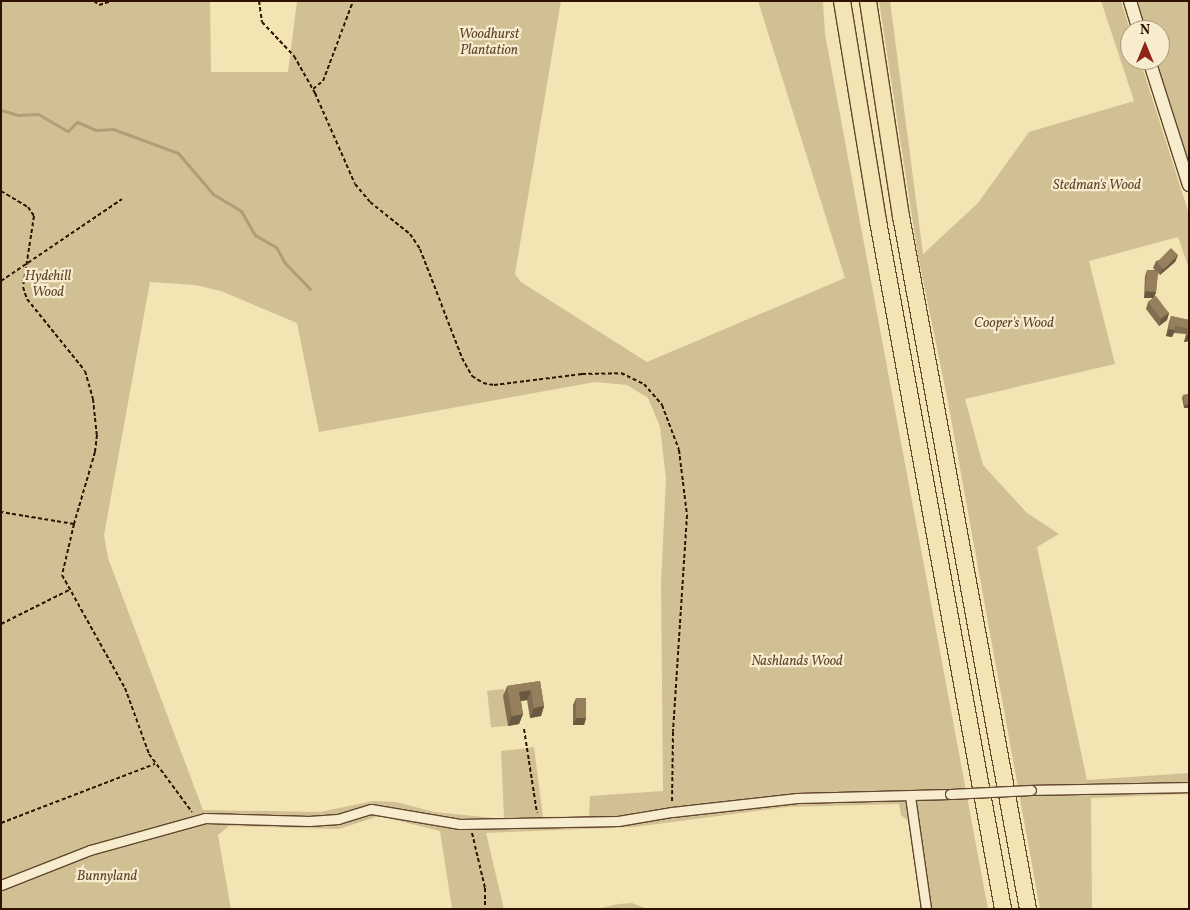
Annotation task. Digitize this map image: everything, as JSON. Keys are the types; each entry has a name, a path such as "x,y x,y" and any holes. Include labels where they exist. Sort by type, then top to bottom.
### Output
{"highway":[{"path":"842,1 878,221 1003,909"},
{"path":"868,1 901,216 1028,909"}],"main road":[{"path":"1130,1 1136,20"},
{"path":"1152,70 1189,185"}],"street":[{"path":"1,885 90,850 197,819 309,821 338,818 371,809 471,825 618,821 672,812 797,798 1189,787"},
{"path":"910,796 926,909"}],"path":[{"path":"94,1 99,5 112,1"},
{"path":"259,1 262,22 294,56 313,89 356,184 370,202 410,234 420,249 462,358 472,376 483,383 494,385 582,374 621,374 644,384 656,394 669,418 684,473 687,515 672,732 672,812"},
{"path":"313,89 323,81 353,1"},
{"path":"1,190 28,207 34,216 23,287 27,298 75,354 85,371 93,399 95,452 62,566 62,575 125,688 155,764 197,819"},
{"path":"1,280 122,199"},
{"path":"1,512 74,524"},
{"path":"1,624 70,589"},
{"path":"524,729 539,823"},
{"path":"1,823 155,764"},
{"path":"471,825 485,888 485,909"}],"green space":[{"path":"1,1 210,1 211,72 288,72 297,1 561,1 515,274 521,282 647,362 845,278 758,1 823,1 825,34 988,909 921,909 908,821 901,815 899,804 787,807 634,827 486,833 504,909 452,909 440,831 379,816 339,829 229,826 218,835 231,909 1,909","holes":["150,282 195,285 221,291 297,323 319,432 595,382 627,385 648,398 660,427 666,479 661,582 663,791 590,796 589,816 543,817 534,747 501,751 504,819 434,812 396,802 373,801 320,812 203,810 108,558 104,535"]},
{"path":"879,1 890,1 923,254 978,203 1029,132 1134,101 1124,70 1143,70 1189,214 1189,269 1178,237 1089,261 1115,364 965,399 983,465 1027,513 1059,534 1037,547 1087,780 1189,773 1189,794 1091,798 1092,909 1040,909 948,402 918,256"},
{"path":"1101,1 1121,1 1127,20 1120,20 1120,59"},
{"path":"1130,1 1189,1 1189,185 1152,70 1170,70 1170,20 1136,20"},
{"path":"504,689 508,726 491,728 487,691"},
{"path":"632,903 647,909 596,909 619,904"}],"building":[{"path":"1171,248 1178,255 1164,269 1157,262"},
{"path":"1147,270 1158,271 1156,292 1145,291"},
{"path":"1156,296 1169,313 1161,319 1148,302"},
{"path":"1171,316 1189,320 1189,335 1187,335 1188,328 1175,326 1175,330 1169,329"},
{"path":"1189,394 1189,404 1185,405 1183,395"},
{"path":"540,681 544,706 534,708 531,690 519,692 523,714 512,716 507,686"},
{"path":"576,698 586,698 586,718 576,718"}],"waterway":[{"path":"1,110 18,115 38,114 68,131 77,122 96,130 113,129 178,153 213,194 241,211 255,235 276,247 285,263 310,289"}],"park label":[{"name":"Woodhurst Plantation","path":"489,43"},
{"name":"Stedman's Wood","path":"1097,186"},
{"name":"Hydehill Wood","path":"48,286"},
{"name":"Cooper's Wood","path":"1014,324"},
{"name":"Nashlands Wood","path":"797,662"},
{"name":"Bunnyland","path":"107,877"}]}
